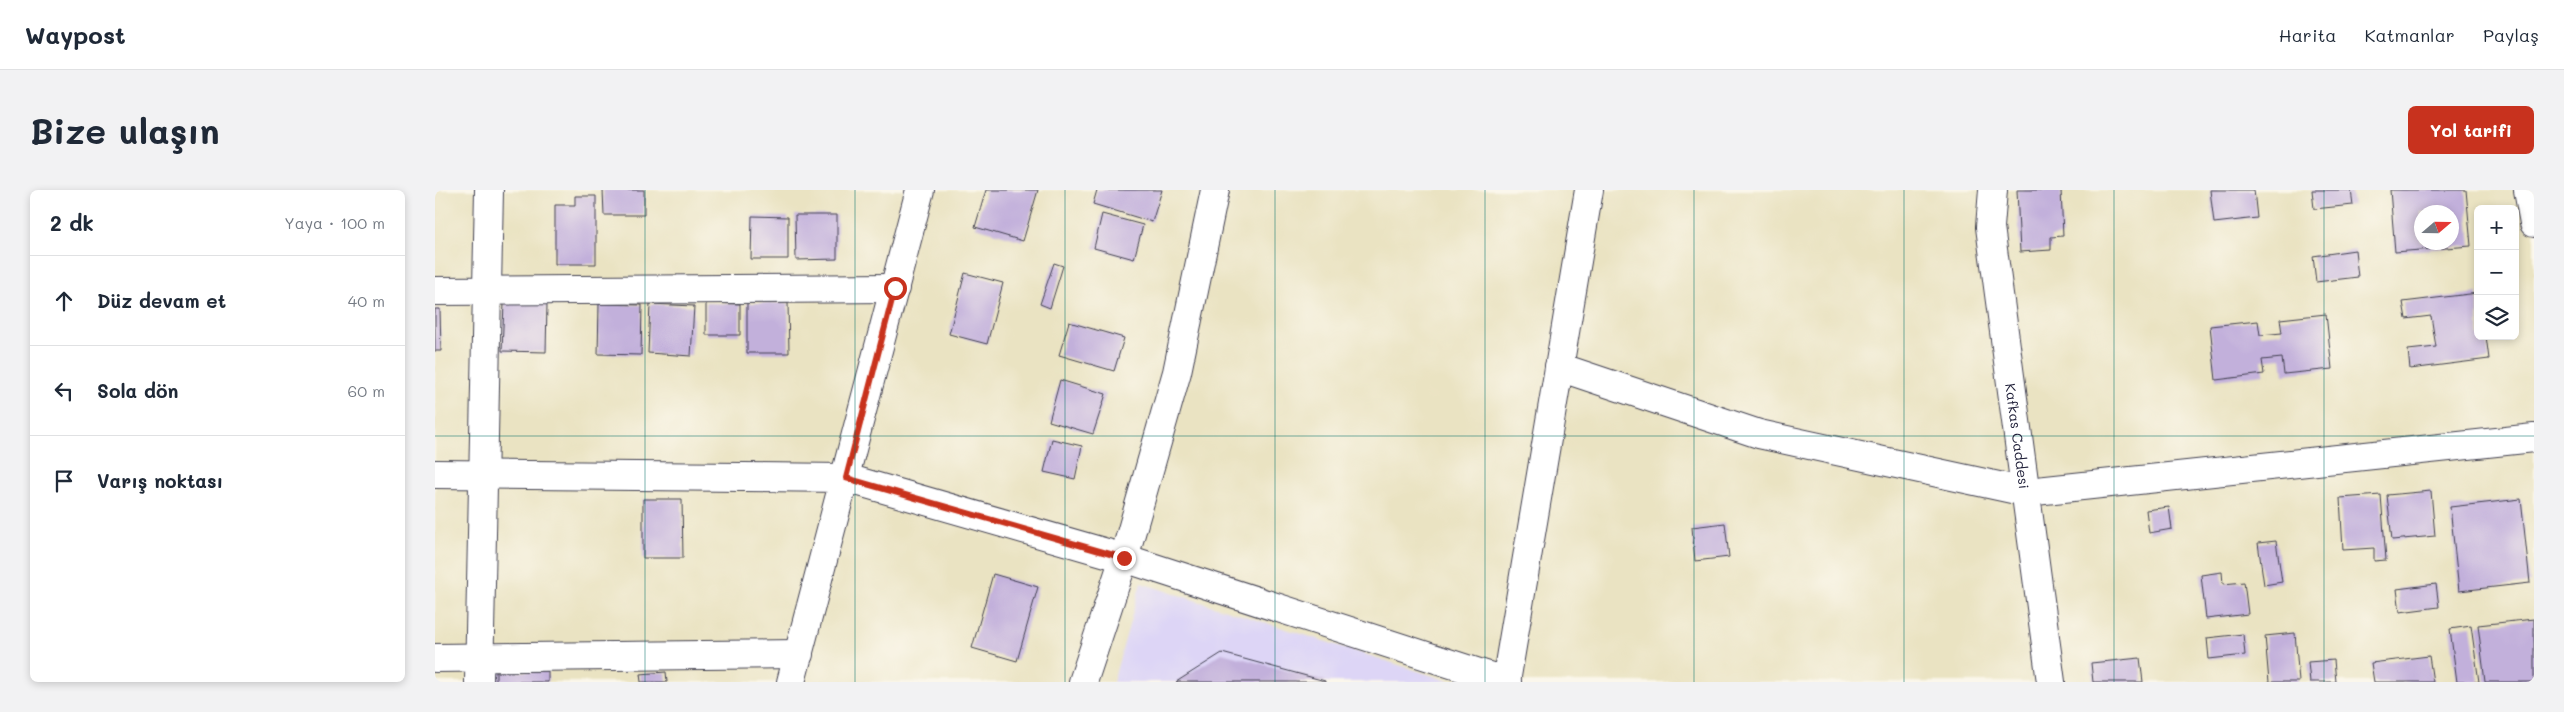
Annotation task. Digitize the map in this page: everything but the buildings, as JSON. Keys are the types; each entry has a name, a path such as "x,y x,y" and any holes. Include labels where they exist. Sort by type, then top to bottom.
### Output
{"street":[{"path":"479,670 489,190"},
{"path":"791,682 920,190"},
{"path":"1083,682 1124,558 1177,372 1215,190"},
{"path":"435,474 846,478 1124,558 1506,682 1589,190"},
{"name":"Kafkas Caddesi","path":"1993,190 1990,227 2051,682"},
{"path":"2529,190 2534,223"},
{"path":"435,291 487,289 895,288"},
{"path":"1559,367 1759,434 2026,492 2534,438"},
{"path":"435,658 479,670 799,654"}],"shaded area":[{"path":"1141,583 1452,682 1113,682"}],"route":[{"path":"895,288 846,478 1124,558"}]}
